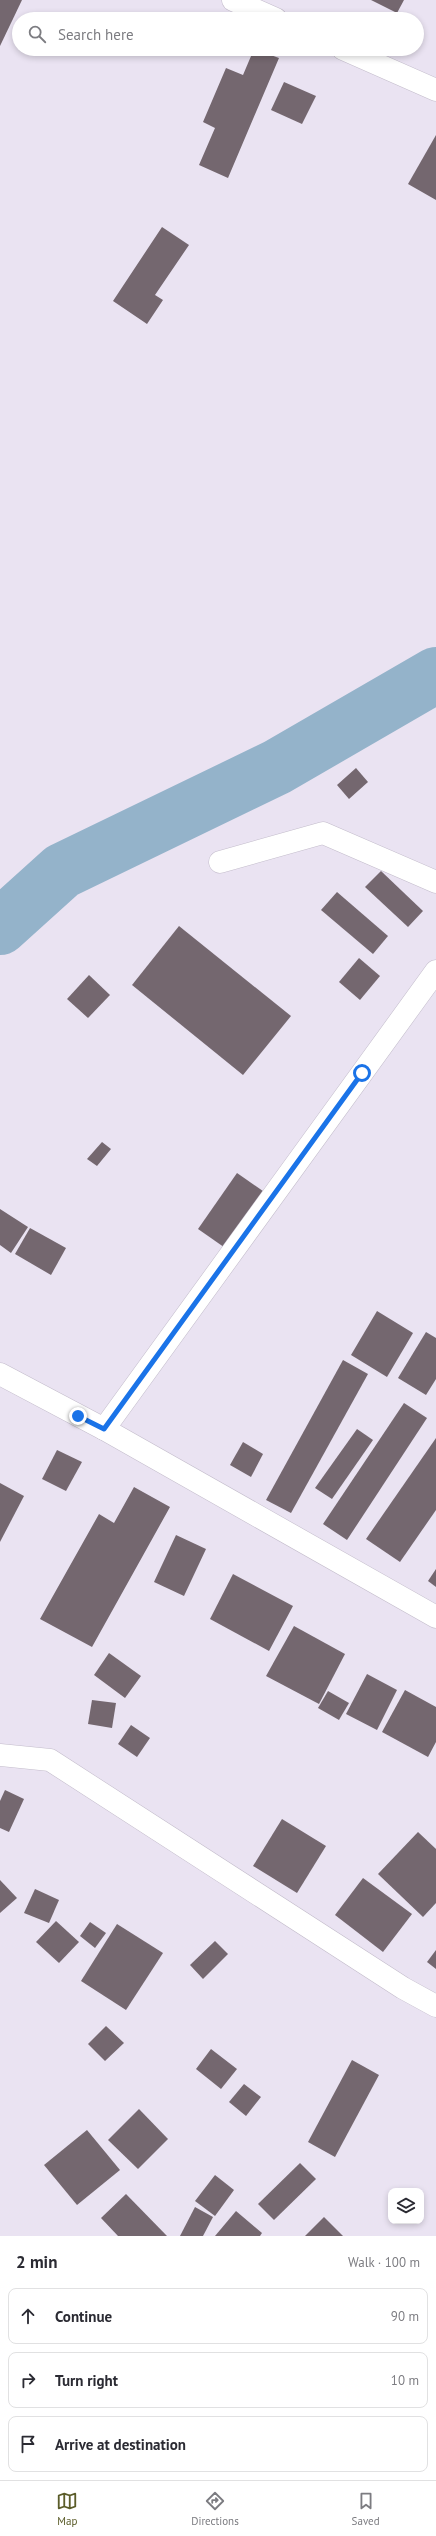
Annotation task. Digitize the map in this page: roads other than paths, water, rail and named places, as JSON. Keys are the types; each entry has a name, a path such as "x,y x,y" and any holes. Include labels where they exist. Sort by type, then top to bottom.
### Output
{"street":[{"path":"234,0 261,12"},
{"path":"359,56 436,90"},
{"path":"220,862 323,833 436,882"},
{"path":"104,1429 436,971"},
{"path":"0,1374 104,1429 436,1617"},
{"path":"0,1754 50,1760 402,1988 436,2006"}],"waterway":[{"path":"0,927 62,871 277,767 436,675"}]}
